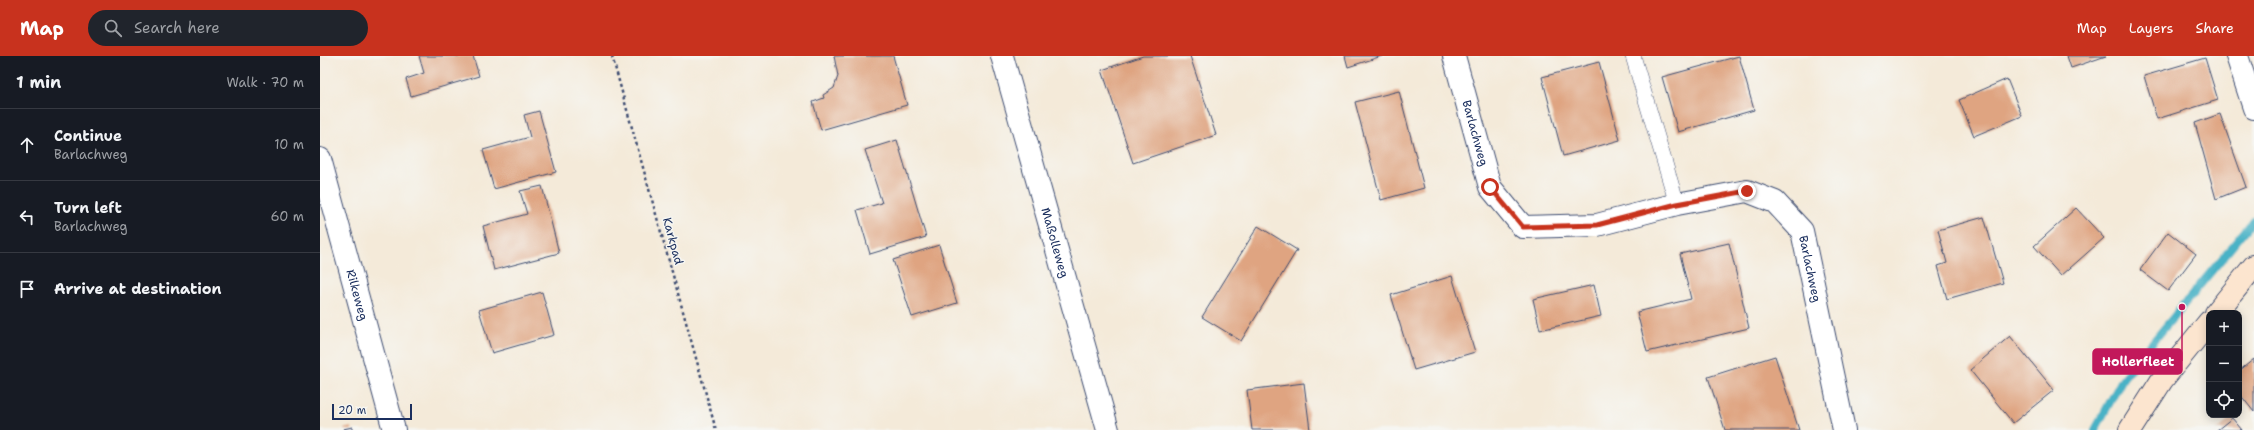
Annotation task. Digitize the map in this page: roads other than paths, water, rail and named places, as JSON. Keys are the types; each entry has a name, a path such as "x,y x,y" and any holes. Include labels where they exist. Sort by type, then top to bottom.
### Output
{"street":[{"name":"Maßolleweg","path":"1002,56 1108,430"},
{"name":"Barlachweg","path":"1454,56 1490,187 1523,227 1597,225 1677,204 1747,191 1775,202 1802,231 1844,430"},
{"path":"2237,56 2254,108"},
{"name":"Rilkeweg","path":"320,159 394,430"},
{"path":"2218,310 2254,266"},
{"path":"2130,430 2162,380 2206,326"}],"lane":[{"path":"1633,56 1677,204"}],"waterway":[{"path":"2095,430 2123,378 2254,220"}],"place":[{"name":"Hollerfleet","path":"2182,307"}]}
